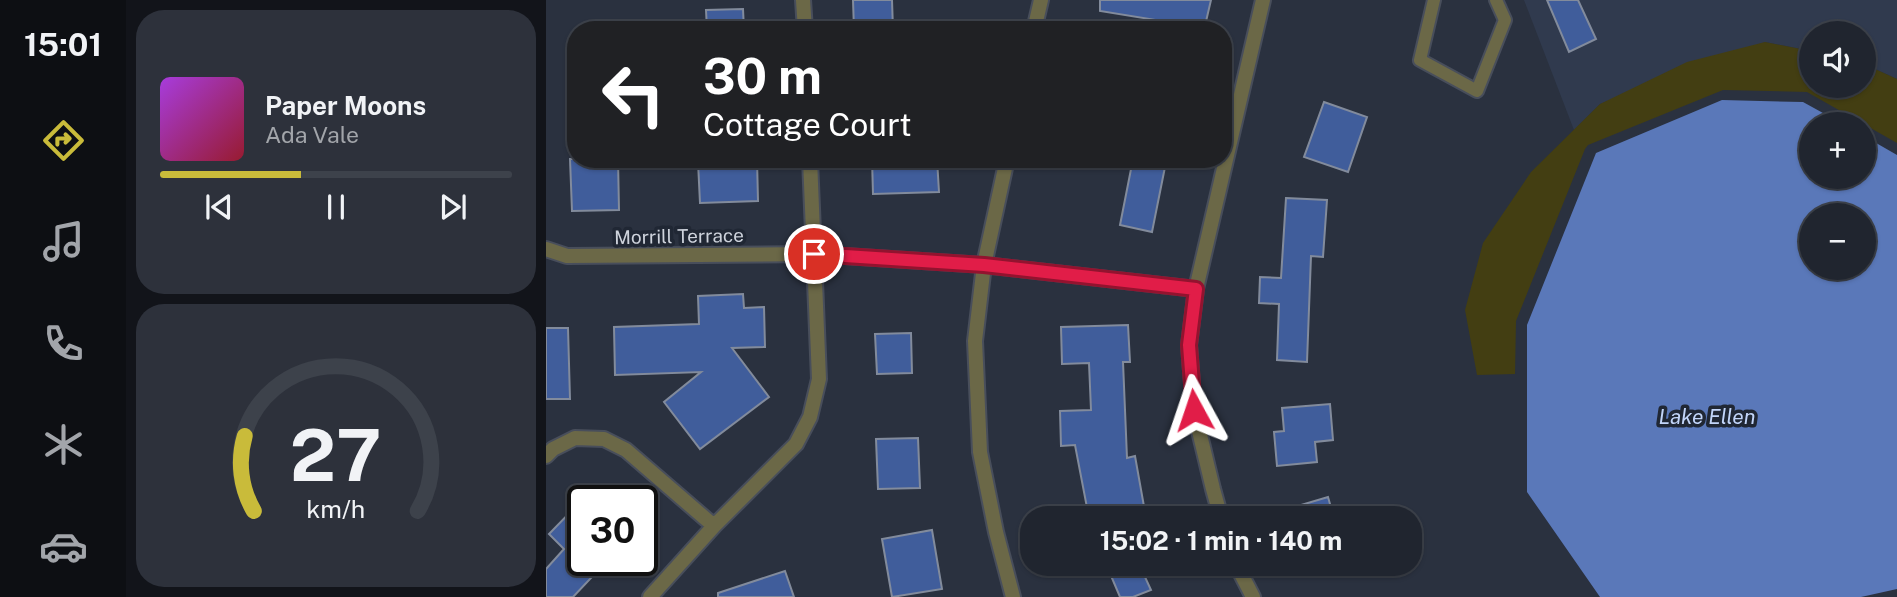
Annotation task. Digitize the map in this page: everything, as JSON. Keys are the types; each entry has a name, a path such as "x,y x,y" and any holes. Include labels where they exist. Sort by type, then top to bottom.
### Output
{"street":[{"path":"803,0 804,21"},
{"path":"1036,21 1041,0"},
{"path":"1232,134 1263,0"},
{"path":"650,597 714,526 796,443 810,417 819,379 810,168"},
{"path":"1005,168 984,265 975,341 980,452 996,532 1013,597"},
{"path":"1218,506 1194,410 1189,345 1196,289 1224,168"},
{"name":"Morrill Terrace","path":"546,249 566,256 814,254 984,265 1196,289"},
{"path":"546,456 553,449 575,438 604,439 626,450 714,526"},
{"path":"1242,576 1253,597"}],"lane":[{"path":"1434,0 1420,60 1477,91 1505,20 1496,0"}],"shaded area":[{"path":"1524,0 1897,0 1897,79 1876,69 1876,21 1799,21 1799,49 1765,42 1600,104 1574,130"},
{"path":"1765,42 1799,49 1799,92 1723,90 1588,145 1516,321 1515,374 1477,375 1465,310 1483,243 1531,172 1600,104 1687,62"},
{"path":"1876,69 1897,79 1897,143 1876,131 1876,112 1842,112 1818,98 1876,98"}],"water":[{"name":"Lake Ellen","path":"1722,100 1803,102 1821,112 1799,112 1799,189 1876,189 1876,143 1897,155 1897,589 1861,597 1600,597 1527,492 1527,325 1596,153"}],"building":[{"path":"853,0 892,0 893,21 854,21"},
{"path":"1100,0 1211,0 1206,21 1162,21 1100,11"},
{"path":"1547,0 1578,0 1596,39 1569,52"},
{"path":"743,9 744,21 707,21 706,10"},
{"path":"1324,102 1367,117 1348,172 1304,157"},
{"path":"570,168 618,168 619,210 572,211"},
{"path":"698,168 757,168 758,201 700,203"},
{"path":"872,168 938,168 939,192 873,194"},
{"path":"1131,168 1165,168 1152,232 1120,225"},
{"path":"1286,198 1327,200 1323,257 1311,256 1307,362 1277,360 1279,304 1259,303 1260,277 1281,278"},
{"path":"743,294 744,308 764,307 765,347 732,348 769,397 700,449 664,402 701,372 615,375 614,327 699,324 698,296"},
{"path":"1128,325 1130,362 1123,362 1127,458 1135,456 1144,506 1087,506 1075,445 1061,446 1060,411 1091,410 1089,363 1062,364 1061,327"},
{"path":"546,328 568,328 570,399 546,399"},
{"path":"911,333 912,373 877,374 875,334"},
{"path":"1330,404 1333,440 1315,442 1317,462 1277,466 1274,432 1284,431 1282,408"},
{"path":"918,438 920,488 878,489 876,439"},
{"path":"1328,497 1331,506 1298,506"},
{"path":"567,515 567,576 593,576 573,597 546,597 546,569 564,549 549,534"},
{"path":"932,530 942,589 892,597 882,539"},
{"path":"785,571 794,597 718,597 718,593"},
{"path":"1111,576 1145,576 1151,590 1133,597 1120,597"}],"route":[{"path":"814,254 984,265 1196,289 1189,345 1194,410"}]}
